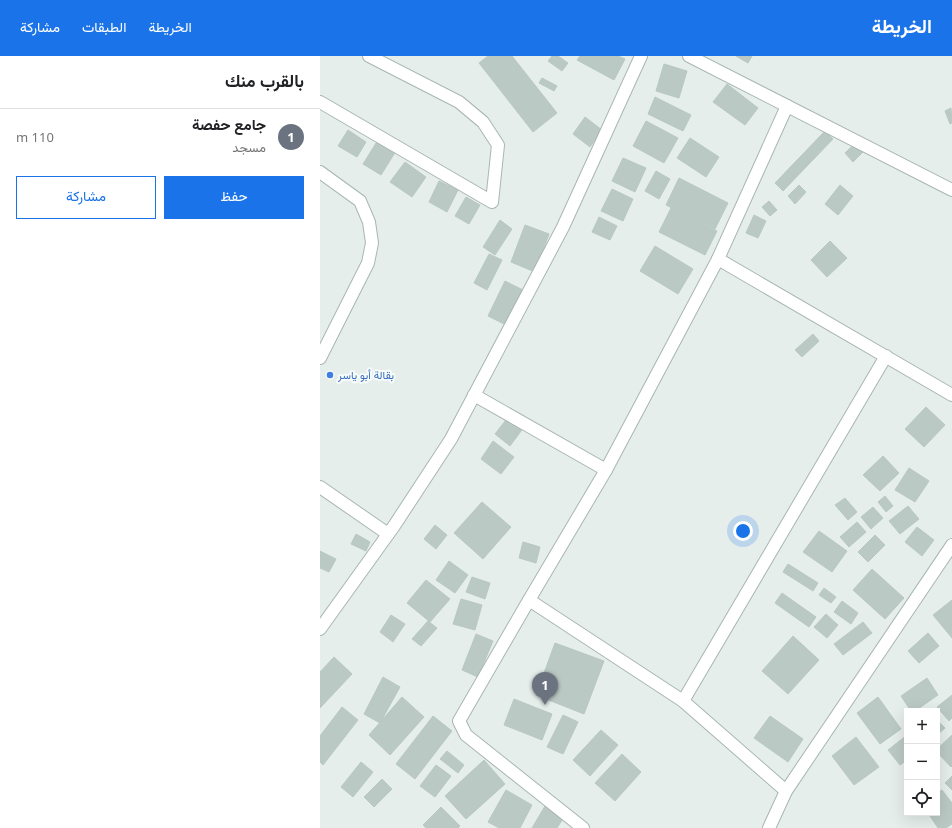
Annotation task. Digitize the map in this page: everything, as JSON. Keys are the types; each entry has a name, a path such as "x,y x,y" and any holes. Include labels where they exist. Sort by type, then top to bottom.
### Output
{"street":[{"path":"320,102 492,202 498,145 483,122 459,102 369,56"},
{"path":"320,629 388,534 451,439 564,228 641,56"},
{"path":"689,56 952,190"},
{"path":"582,828 466,736 459,721 606,470 718,259 787,106"},
{"path":"320,172 360,201 369,222 372,243 368,263 320,358"},
{"path":"718,259 952,395"},
{"path":"683,701 886,356"},
{"path":"474,396 606,470"},
{"path":"320,487 388,534"},
{"path":"769,828 786,791 952,545"},
{"path":"529,600 683,701 786,791"}],"building":[{"path":"488,56 512,56 557,113 533,132 479,63"},
{"path":"552,56 558,56 568,63 562,71 548,61"},
{"path":"580,56 618,56 625,59 614,80 577,60"},
{"path":"736,56 752,56 748,63"},
{"path":"664,64 687,71 679,98 656,91"},
{"path":"542,78 557,86 554,91 539,83"},
{"path":"727,84 758,108 745,125 713,102"},
{"path":"655,97 691,115 683,131 648,114"},
{"path":"951,108 952,123 950,124 945,111"},
{"path":"585,117 602,130 590,147 573,134"},
{"path":"646,121 678,138 664,163 633,146"},
{"path":"348,130 366,142 357,157 338,146"},
{"path":"825,131 833,139 783,191 775,183"},
{"path":"690,138 719,157 706,177 677,158"},
{"path":"378,140 396,151 381,175 363,164"},
{"path":"855,143 864,151 853,162 845,153"},
{"path":"623,158 646,168 635,192 612,181"},
{"path":"405,162 426,177 412,197 390,182"},
{"path":"656,171 670,179 659,199 645,191"},
{"path":"679,178 728,203 715,229 666,205"},
{"path":"439,181 458,190 447,212 429,202"},
{"path":"799,185 806,192 795,204 788,196"},
{"path":"840,185 853,196 838,215 825,204"},
{"path":"612,189 633,199 623,221 601,211"},
{"path":"466,197 480,205 469,224 455,216"},
{"path":"769,201 777,210 770,216 762,207"},
{"path":"671,208 717,231 705,255 659,232"},
{"path":"754,215 766,221 758,238 746,233"},
{"path":"599,217 617,226 610,240 592,232"},
{"path":"500,220 512,229 495,255 483,247"},
{"path":"525,225 549,234 535,272 511,262"},
{"path":"830,241 847,258 827,277 811,260"},
{"path":"655,246 693,269 678,294 640,271"},
{"path":"489,254 502,260 487,290 474,283"},
{"path":"505,281 527,292 510,327 488,316"},
{"path":"813,334 819,341 802,357 795,350"},
{"path":"926,407 945,425 924,447 905,429"},
{"path":"509,416 524,427 510,446 495,434"},
{"path":"493,441 514,457 501,474 481,459"},
{"path":"883,456 899,473 880,491 863,475"},
{"path":"909,468 929,481 915,502 895,490"},
{"path":"885,496 893,506 886,512 878,502"},
{"path":"845,498 857,512 848,520 835,505"},
{"path":"482,502 511,527 483,559 454,533"},
{"path":"908,506 919,519 900,534 889,521"},
{"path":"873,507 883,518 871,529 861,517"},
{"path":"857,522 866,532 849,547 840,537"},
{"path":"435,525 447,535 436,549 424,539"},
{"path":"917,527 934,540 922,556 905,542"},
{"path":"819,531 847,551 832,572 803,552"},
{"path":"356,534 370,542 366,551 351,544"},
{"path":"875,535 885,545 868,562 858,552"},
{"path":"523,542 540,547 536,563 519,558"},
{"path":"320,551 336,559 329,572 320,568"},
{"path":"449,561 468,575 455,593 436,580"},
{"path":"788,564 818,583 813,591 783,572"},
{"path":"872,569 904,598 885,619 853,590"},
{"path":"472,577 490,583 485,599 466,592"},
{"path":"426,580 450,599 430,622 407,603"},
{"path":"824,588 836,597 831,603 819,595"},
{"path":"782,593 816,617 809,627 775,603"},
{"path":"461,599 482,605 475,630 453,624"},
{"path":"952,600 952,638 933,615"},
{"path":"842,601 858,613 851,624 834,612"},
{"path":"826,614 838,625 827,638 814,627"},
{"path":"391,615 405,624 393,642 380,632"},
{"path":"428,621 437,628 421,646 412,639"},
{"path":"863,622 872,633 843,655 834,644"},
{"path":"928,633 939,646 919,663 908,651"},
{"path":"476,634 493,641 478,677 462,670"},
{"path":"793,636 819,660 788,694 762,671"},
{"path":"555,643 604,661 584,714 536,695"},
{"path":"334,657 352,674 320,708 320,672"},
{"path":"383,677 400,687 380,723 364,714"},
{"path":"927,678 938,695 919,708 909,708 901,696"},
{"path":"952,695 952,718 949,721 940,710 940,708 937,707"},
{"path":"402,697 424,717 390,755 369,735"},
{"path":"878,697 901,729 880,744 857,713"},
{"path":"514,699 552,714 542,740 504,725"},
{"path":"342,707 358,720 323,765 320,762 320,736"},
{"path":"563,715 578,722 563,754 547,747"},
{"path":"433,716 452,731 415,779 396,764"},
{"path":"770,716 803,739 788,762 754,738"},
{"path":"940,723 945,728 940,732"},
{"path":"601,730 618,745 590,776 573,760"},
{"path":"952,735 951,767 940,755 940,746"},
{"path":"856,737 879,767 854,785 832,756"},
{"path":"904,737 904,762 900,765 888,750"},
{"path":"447,751 464,765 458,773 440,759"},
{"path":"622,754 641,772 615,801 595,783"},
{"path":"484,760 505,784 466,819 445,796"},
{"path":"361,762 373,772 353,797 341,787"},
{"path":"436,765 451,776 435,797 420,786"},
{"path":"952,776 952,790 945,783"},
{"path":"382,779 392,789 374,807 364,797"},
{"path":"506,790 532,805 520,828 499,828 488,822"},
{"path":"942,790 952,803 952,824 946,828 938,828 930,816 940,816 940,791"},
{"path":"545,806 564,817 557,828 532,828"},
{"path":"441,807 460,826 458,828 426,828 423,825"}],"place":[{"name":"بقالة أبو ياسر","path":"330,375"},
{"name":"جامع حفصة","path":"545,705"}]}
